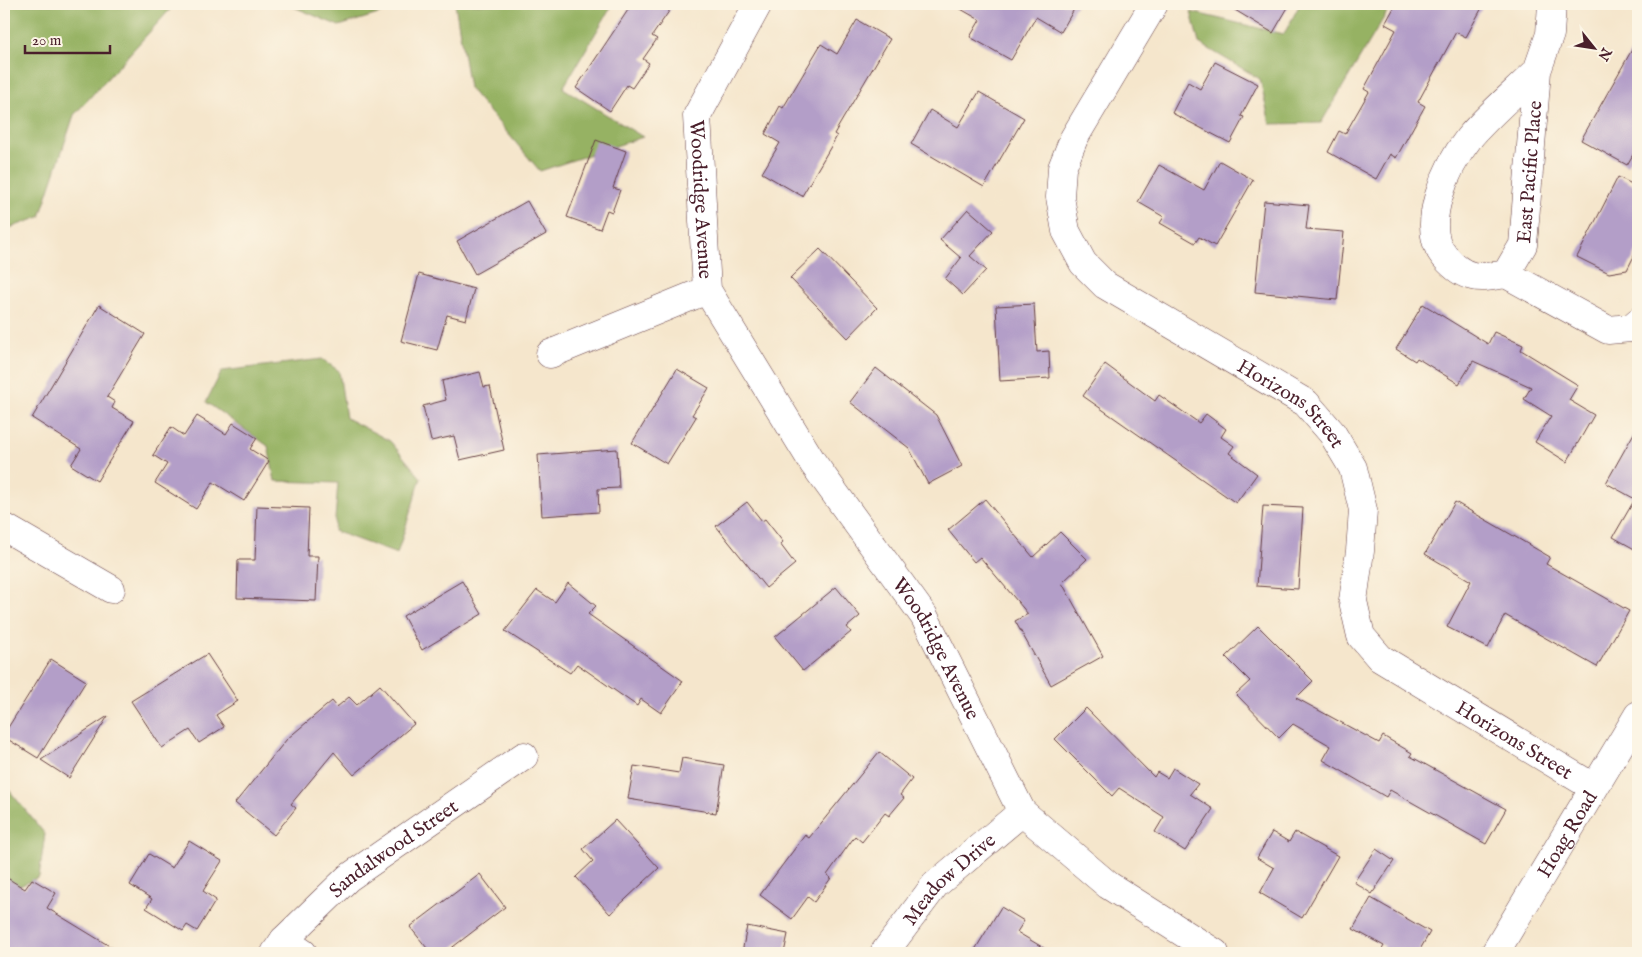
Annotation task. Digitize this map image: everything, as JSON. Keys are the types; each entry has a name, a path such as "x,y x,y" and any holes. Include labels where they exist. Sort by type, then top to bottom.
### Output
{"street":[{"name":"Woodridge Avenue","path":"758,4 697,116 707,290 813,463 924,616 1022,812 1108,885 1215,953"},
{"name":"Horizons Street","path":"1154,4 1074,138 1062,168 1060,197 1066,231 1083,263 1105,285 1306,403 1332,433 1353,468 1363,510 1360,552 1353,601 1361,636 1380,658 1592,788"},
{"name":"East Pacific Place","path":"1538,70 1469,138 1444,179 1433,216 1438,248 1456,270 1480,278 1506,274 1523,245 1538,70 1550,34 1552,4"},
{"path":"1506,274 1608,330 1631,328 1638,322"},
{"name":"Woodridge Avenue","path":"550,354 707,290"},
{"path":"4,527 110,589"},
{"name":"Hoag Road","path":"1495,953 1592,788 1638,715"},
{"name":"Sandalwood Street","path":"287,949 348,878 524,756"},
{"name":"Meadow Drive","path":"884,953 935,885 1022,812"}],"green space":[{"path":"4,4 175,4 74,115 40,217 4,230"},
{"path":"287,4 411,4 339,26"},
{"path":"455,4 613,4 563,88 643,137 540,171 469,88"},
{"path":"1300,4 1392,4 1321,123 1270,124 1260,79 1199,43 1191,12 1284,34"},
{"path":"322,359 339,371 346,418 390,441 421,478 397,554 334,531 338,483 275,481 268,446 206,402 222,371"},
{"path":"4,784 45,834 39,877 11,890 4,883"}],"building":[{"path":"632,4 674,4 652,36 657,39 643,59 649,63 632,88 627,85 610,111 576,88"},
{"path":"952,4 1077,4 1061,32 1036,17 1011,60 970,37 980,20"},
{"path":"1225,4 1290,4 1273,33"},
{"path":"1396,4 1484,4 1466,37 1456,32 1418,102 1425,106 1396,158 1390,154 1376,179 1328,152 1339,131 1345,134 1369,92 1364,89 1396,30 1385,24"},
{"path":"857,20 890,39 834,134 837,136 802,196 762,173 780,143 765,134 780,106 783,108 821,44 837,54"},
{"path":"1638,39 1638,146 1627,165 1581,140"},
{"path":"1215,62 1258,84 1241,116 1244,117 1230,143 1172,113 1188,82 1200,89"},
{"path":"979,92 1024,118 984,187 911,144 930,110 958,127"},
{"path":"596,140 626,151 613,188 620,190 612,212 607,210 600,229 567,217"},
{"path":"1220,161 1253,180 1215,246 1199,237 1195,243 1160,223 1164,217 1138,202 1159,165 1204,190"},
{"path":"1618,177 1638,187 1638,248 1627,270 1609,273 1577,257"},
{"path":"527,201 546,234 475,274 457,241"},
{"path":"1264,201 1309,205 1306,229 1344,232 1337,300 1255,292"},
{"path":"968,209 993,231 970,256 986,270 963,295 945,279 961,258 940,240"},
{"path":"820,249 877,308 848,338 790,278"},
{"path":"419,274 474,289 466,320 447,315 437,350 401,341"},
{"path":"1034,304 1037,352 1049,351 1050,378 1000,381 996,306"},
{"path":"1423,304 1488,344 1494,332 1523,345 1521,350 1578,385 1569,400 1594,415 1567,462 1535,442 1551,416 1524,399 1531,387 1473,361 1459,384 1417,358 1415,361 1396,349"},
{"path":"99,305 145,334 107,397 115,402 112,408 134,421 97,481 71,465 81,449 32,418"},
{"path":"1105,364 1155,401 1159,395 1199,423 1206,414 1226,429 1221,437 1234,446 1229,453 1257,474 1236,503 1083,396"},
{"path":"876,368 936,415 962,466 928,484 909,448 850,402"},
{"path":"677,369 709,388 692,415 696,417 667,464 632,443"},
{"path":"480,372 484,387 490,386 504,450 460,460 454,436 431,441 423,406 446,400 442,381"},
{"path":"197,416 226,434 233,423 257,438 250,449 269,461 244,501 213,482 196,509 155,483 167,464 153,455 171,427 184,436"},
{"path":"1638,426 1638,551 1613,537 1635,499 1606,483"},
{"path":"617,449 619,488 598,489 599,512 542,516 538,455"},
{"path":"985,499 1033,557 1060,532 1087,559 1062,583 1103,656 1051,685 1015,621 1028,614 980,557 974,562 948,530"},
{"path":"747,502 762,521 765,519 783,542 780,544 795,564 766,588 716,526"},
{"path":"1455,502 1550,557 1546,564 1629,611 1597,667 1505,615 1488,648 1447,627 1471,581 1425,554"},
{"path":"257,506 309,508 307,556 318,556 316,601 237,598 238,560 255,560"},
{"path":"1263,506 1303,508 1298,589 1257,586"},
{"path":"462,581 482,614 422,650 403,616"},
{"path":"568,583 596,606 588,614 683,681 661,713 641,699 637,706 577,664 570,673 505,631 537,590 555,602"},
{"path":"836,587 860,616 847,627 851,632 803,671 775,637"},
{"path":"1258,626 1313,681 1296,698 1379,743 1383,736 1412,753 1410,756 1506,809 1486,844 1390,790 1386,797 1323,760 1331,746 1293,724 1279,738 1236,694 1250,681 1226,657"},
{"path":"207,654 238,701 216,715 224,727 199,743 190,730 162,748 131,701"},
{"path":"51,659 86,681 38,758 4,737 4,734"},
{"path":"380,685 414,724 354,775 334,752 291,804 296,808 274,835 235,803 287,739 332,701 337,707 349,697 357,705"},
{"path":"1086,708 1154,777 1157,772 1167,778 1173,768 1198,784 1190,794 1213,809 1185,851 1155,832 1164,817 1119,788 1112,796 1055,739"},
{"path":"108,716 69,778 41,760"},
{"path":"879,752 912,779 900,795 904,798 889,816 885,813 862,842 855,836 827,875 831,878 814,902 808,897 792,919 760,895 805,835 809,838"},
{"path":"682,758 724,765 716,813 628,799 634,766 679,773"},
{"path":"615,820 659,868 610,914 576,877 593,861 583,849"},
{"path":"1272,832 1289,842 1295,832 1338,856 1302,918 1260,893 1274,868 1257,858"},
{"path":"189,841 222,861 203,891 216,900 197,931 187,925 183,931 146,908 152,899 130,885 149,854 172,868"},
{"path":"1376,849 1394,861 1372,894 1354,882"},
{"path":"480,874 505,907 445,953 431,953 410,927"},
{"path":"4,876 25,889 32,879 56,893 47,908 121,953 4,953"},
{"path":"1371,898 1430,932 1418,953 1380,953 1384,946 1353,929"},
{"path":"1001,907 1024,921 1017,932 1052,953 973,953"},
{"path":"747,926 788,934 784,953 742,953"}]}
